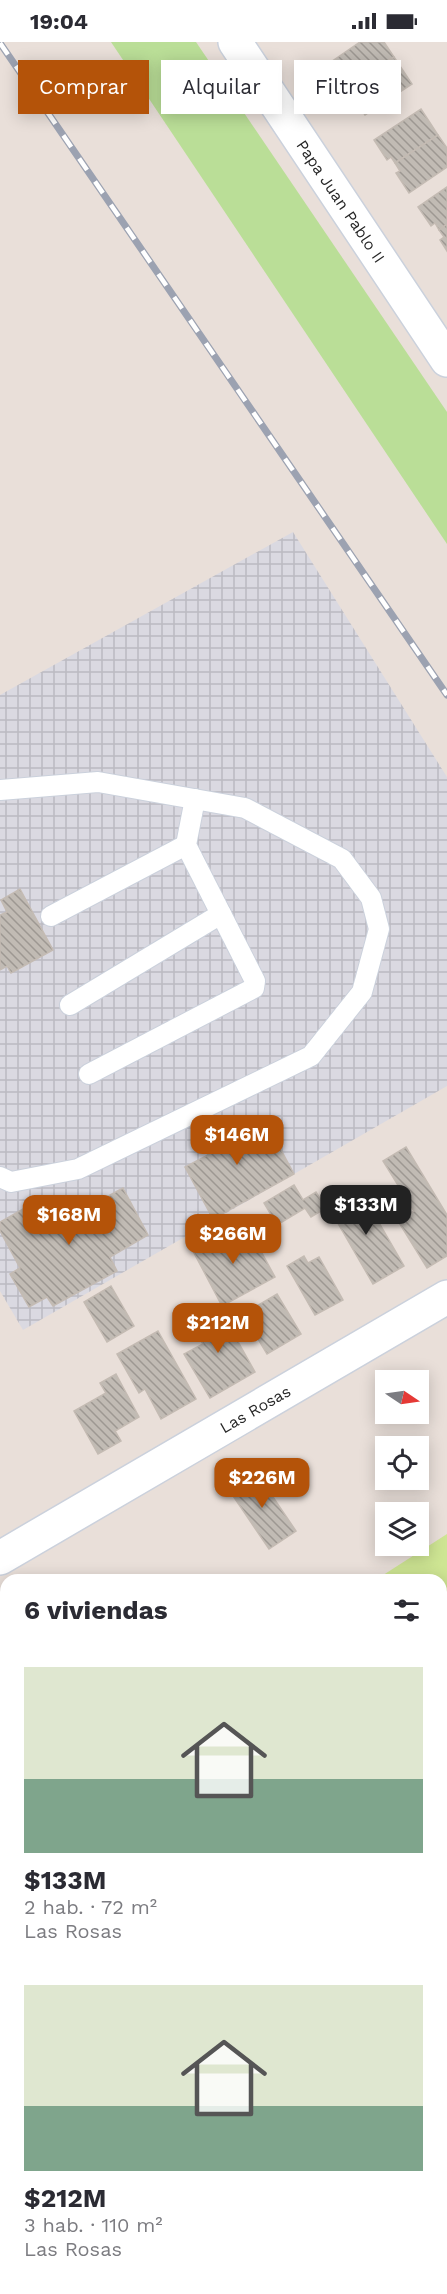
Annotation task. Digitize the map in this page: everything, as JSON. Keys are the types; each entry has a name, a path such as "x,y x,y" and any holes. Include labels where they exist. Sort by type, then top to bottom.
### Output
{"street":[{"name":"Papa Juan Pablo II","path":"235,42 441,339"},
{"name":"Las Rosas","path":"0,1558 447,1297"}],"lane":[{"path":"0,790 98,782 245,808 342,859 371,898 379,929 362,992 311,1056 78,1169 11,1182 0,1177"},
{"path":"90,1074 254,988 255,981 186,845 195,800"},
{"path":"51,916 186,845"},
{"path":"70,1005 221,914"}],"shaded area":[{"path":"293,532 447,777 447,1086 23,1330 0,1291 0,695"}],"green space":[{"path":"111,42 196,42 208,60 161,60 161,114 245,114 447,412 447,544 149,99 149,60 123,60"},
{"path":"447,1534 447,1574 385,1574 413,1556 429,1556 429,1546"}],"building":[{"path":"360,42 384,42 394,57 389,60 334,60"},
{"path":"401,68 412,84 401,91"},
{"path":"421,109 438,135 395,163 391,157 387,160 374,140"},
{"path":"438,135 447,148 447,167 409,193 396,173 400,171 395,163"},
{"path":"447,187 447,224 439,230 435,223 431,226 418,207"},
{"path":"447,224 447,251 440,240 444,237 439,230"},
{"path":"20,889 53,950 11,973 7,966 0,970 0,915 7,912 1,900"},
{"path":"229,1117 239,1137 266,1122 294,1174 213,1219 185,1167 208,1155 197,1135"},
{"path":"406,1147 447,1215 447,1256 427,1268 398,1221 414,1211 383,1161"},
{"path":"294,1185 303,1200 316,1192 326,1208 311,1217 305,1208 277,1225 264,1203"},
{"path":"123,1188 148,1235 110,1257 117,1271 53,1306 47,1297 29,1307 10,1274 20,1268 0,1231 0,1222 46,1196 60,1222"},
{"path":"359,1188 404,1266 373,1284 328,1206"},
{"path":"237,1227 244,1239 252,1235 275,1277 222,1306 193,1251"},
{"path":"304,1256 308,1263 319,1257 343,1300 315,1315 287,1266"},
{"path":"111,1286 134,1326 107,1342 84,1302"},
{"path":"277,1294 301,1334 267,1354 243,1314"},
{"path":"218,1306 255,1372 210,1398 184,1354 203,1344 190,1322"},
{"path":"158,1331 196,1399 161,1419 145,1389 139,1393 117,1354"},
{"path":"116,1374 139,1417 115,1431 121,1441 98,1454 74,1411 106,1393 100,1383"},
{"path":"254,1469 296,1531 269,1549 227,1487"}],"railway":[{"path":"0,43 447,695"}]}
